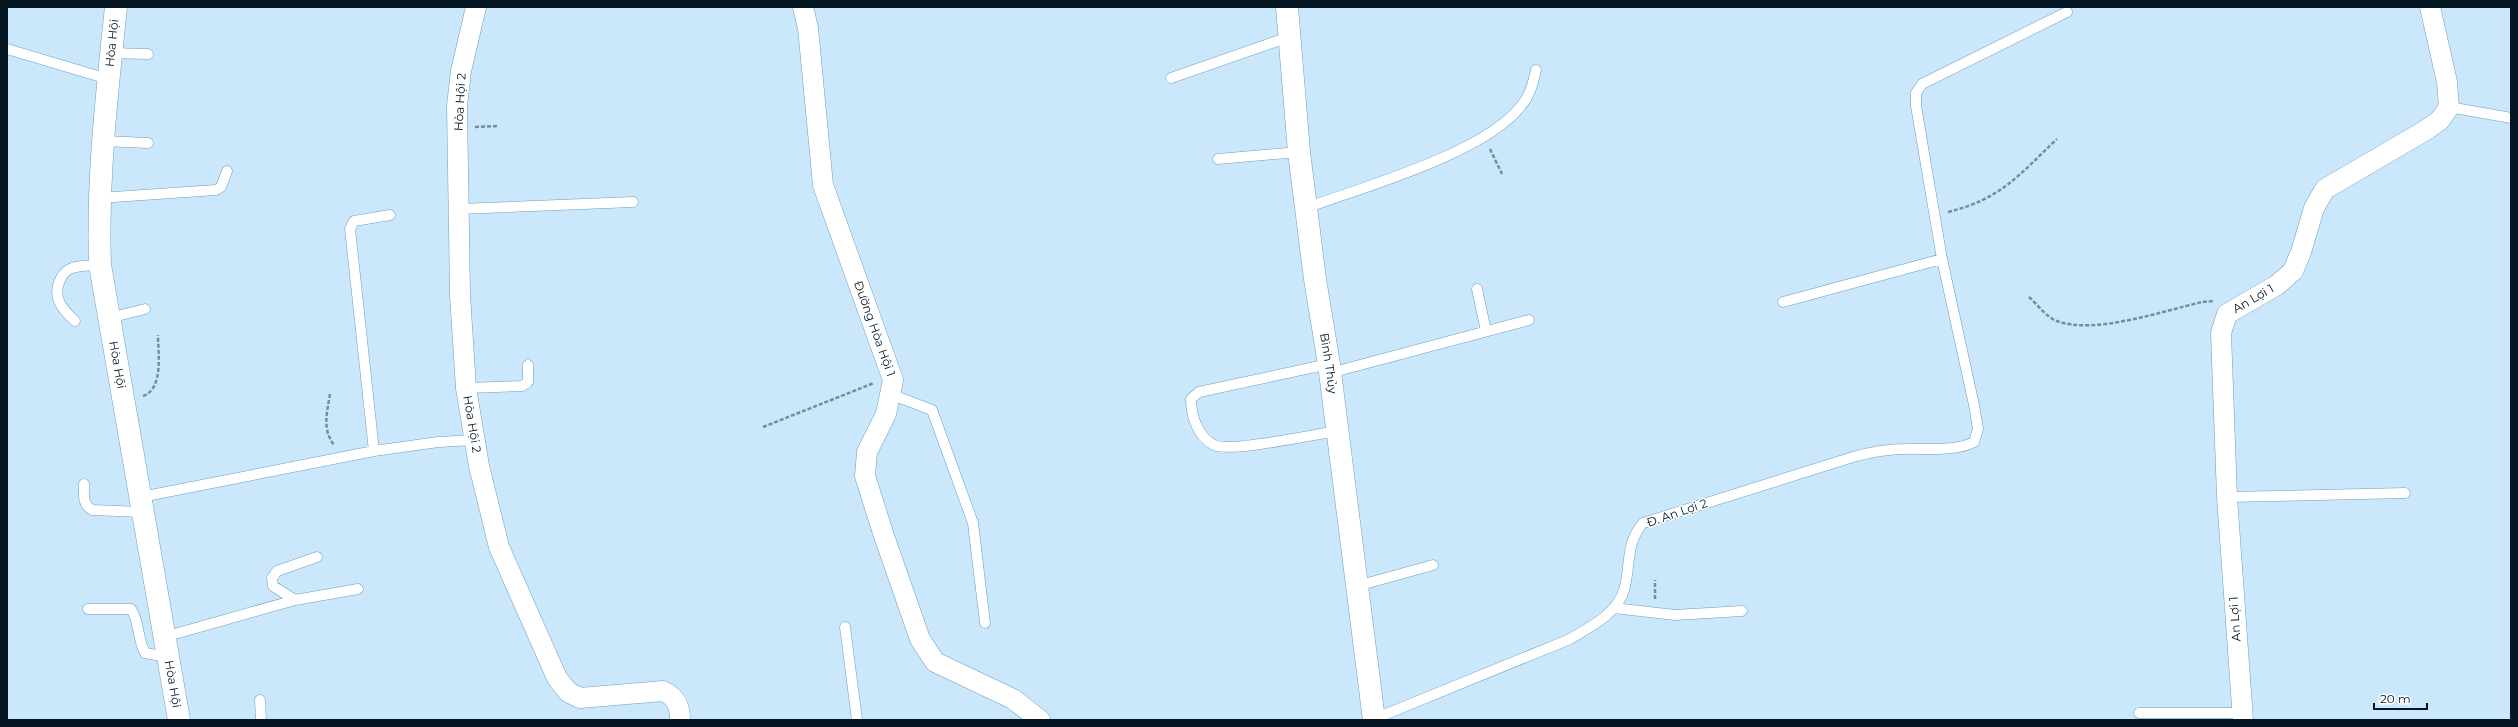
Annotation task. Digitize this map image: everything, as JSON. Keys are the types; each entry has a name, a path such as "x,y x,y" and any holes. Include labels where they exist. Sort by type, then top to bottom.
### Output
{"main road":[{"name":"Hòa Hội","path":"116,7 102,141 100,265 179,720"},
{"name":"Bình Thủy","path":"1287,7 1299,152 1330,368 1374,720"}],"street":[{"name":"Hòa Hội 2","path":"476,7 461,71 458,106 460,294 466,388 474,440 499,547 556,678 568,692 580,698 663,691 673,696 680,710 680,720"},
{"name":"Đường Hòa Hội 1","path":"803,7 808,28 823,185 890,385 886,414 867,452 865,476 920,639 935,662 1013,699 1040,720"},
{"path":"2430,7 2447,82 2449,107"},
{"name":"An Lợi 1","path":"2243,716 2227,497 2220,333 2227,314 2277,285 2293,271 2302,252 2314,208 2325,189 2426,130 2440,120 2449,107"}],"lane":[{"path":"1783,302 1942,259 1916,106 1916,93 1922,84 2066,12"},
{"path":"1171,78 1289,37"},
{"path":"7,49 108,79"},
{"path":"111,53 148,54"},
{"path":"1306,208 1425,165 1484,135 1505,122 1521,107 1531,91 1536,70"},
{"path":"2449,107 2511,118"},
{"path":"102,141 148,143"},
{"path":"1218,159 1299,152"},
{"path":"100,198 216,190 221,187 227,171"},
{"path":"460,209 633,202"},
{"path":"374,451 350,229 354,221 362,218 390,215"},
{"name":"Đ. An Lợi 2","path":"1374,720 1570,639 1614,608 1624,591 1630,545 1635,533 1643,523 1876,451 1962,448 1974,442 1978,429 1942,259"},
{"path":"75,321 60,307 56,296 57,284 62,275 71,268 100,265"},
{"path":"1477,289 1486,331"},
{"path":"109,318 145,309"},
{"path":"1338,431 1234,447 1216,446 1203,438 1191,413 1191,399 1199,392 1330,368 1529,320"},
{"path":"466,388 522,386 528,382 528,365"},
{"path":"890,385 932,410 973,523 985,624"},
{"path":"84,484 84,501 86,507 92,510 142,505 374,451 438,442 474,440"},
{"path":"2227,497 2405,493"},
{"path":"295,600 273,586 272,578 277,571 317,557"},
{"path":"1357,586 1433,565"},
{"path":"88,609 131,609 135,615 141,645 145,653 166,647 295,600 358,589"},
{"path":"1614,608 1654,613 1697,615 1742,611"},
{"path":"845,627 857,720"},
{"path":"260,700 260,720"},
{"path":"2139,713 2243,716"}],"path":[{"path":"1484,135 1502,174"},
{"path":"1934,215 1972,206 1988,199 2009,185 2057,140"},
{"path":"2029,297 2055,321 2085,326 2105,324 2212,300 2227,314"},
{"path":"124,403 146,395 155,382 158,371 158,335"},
{"path":"763,427 890,385"},
{"path":"330,394 326,425 327,436 347,457"},
{"path":"1654,613 1655,580"}]}
